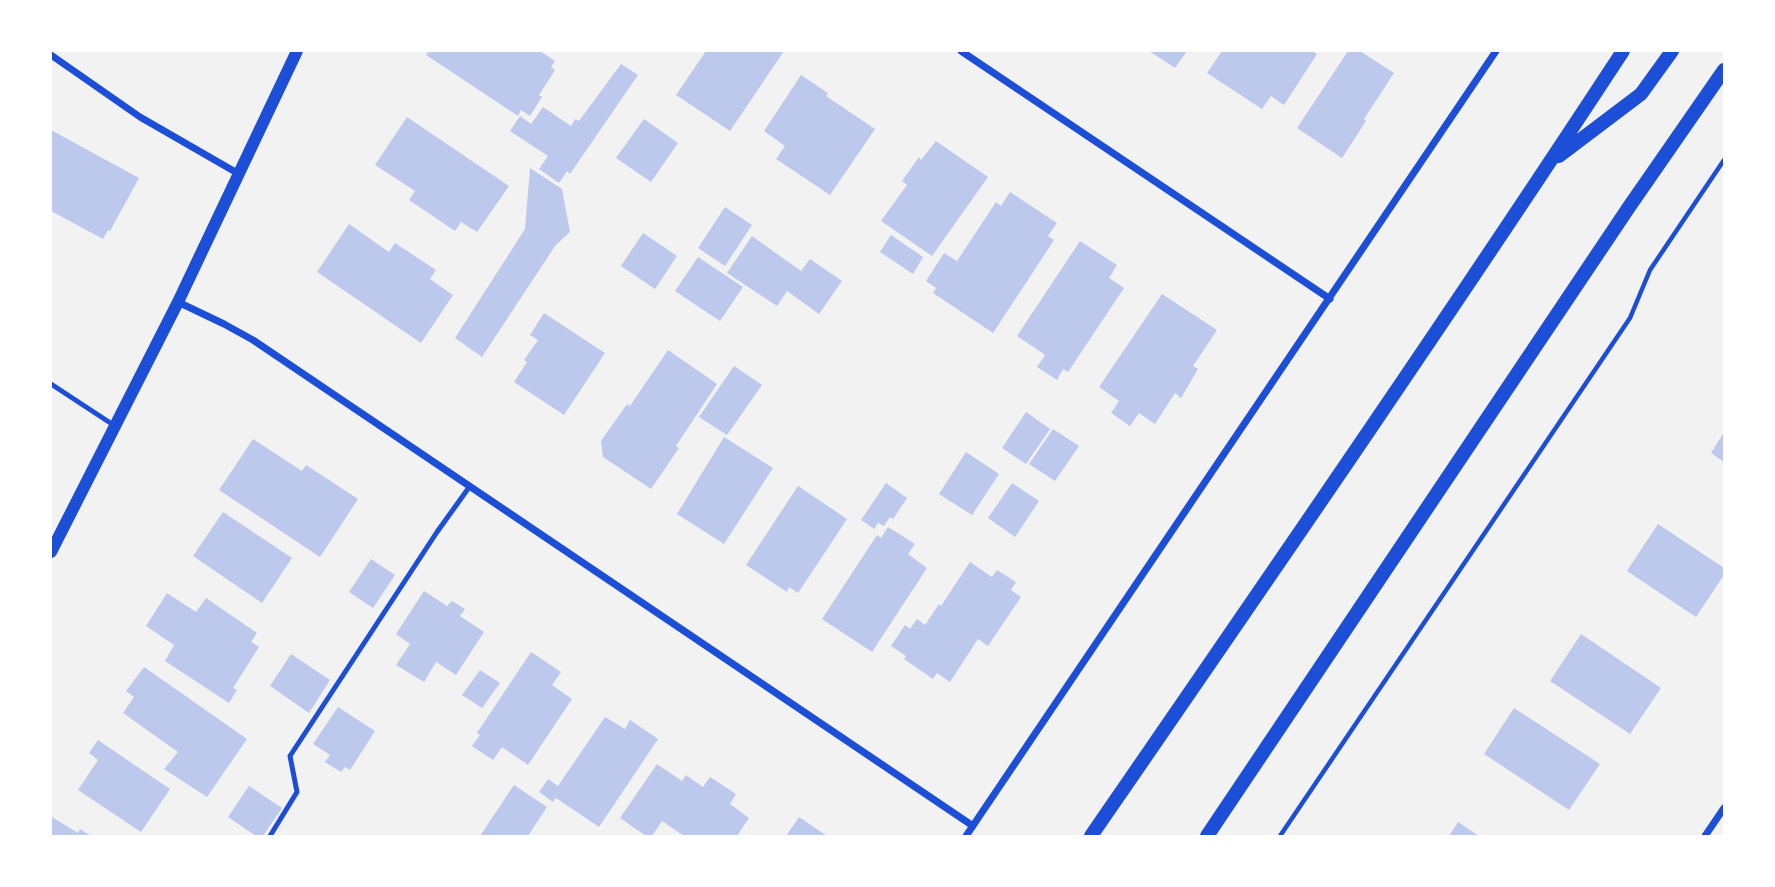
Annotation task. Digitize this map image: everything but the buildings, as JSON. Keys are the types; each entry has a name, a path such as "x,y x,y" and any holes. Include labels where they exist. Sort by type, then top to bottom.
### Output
{"main road":[{"path":"1091,836 1330,488 1623,51"},
{"path":"1550,162 1641,94 1672,51"},
{"path":"1206,836 1724,70"}],"street":[{"path":"51,552 178,302 297,51"},
{"path":"961,51 1329,299"},
{"path":"966,836 1496,51"},
{"path":"51,55 140,117 239,174"},
{"path":"178,302 253,340 973,826"},
{"path":"1705,836 1724,808"}],"lane":[{"path":"51,384 115,426"},
{"path":"271,836 297,792 290,755 470,486"}],"path":[{"path":"1280,836 1630,318 1650,270 1724,160"}]}
